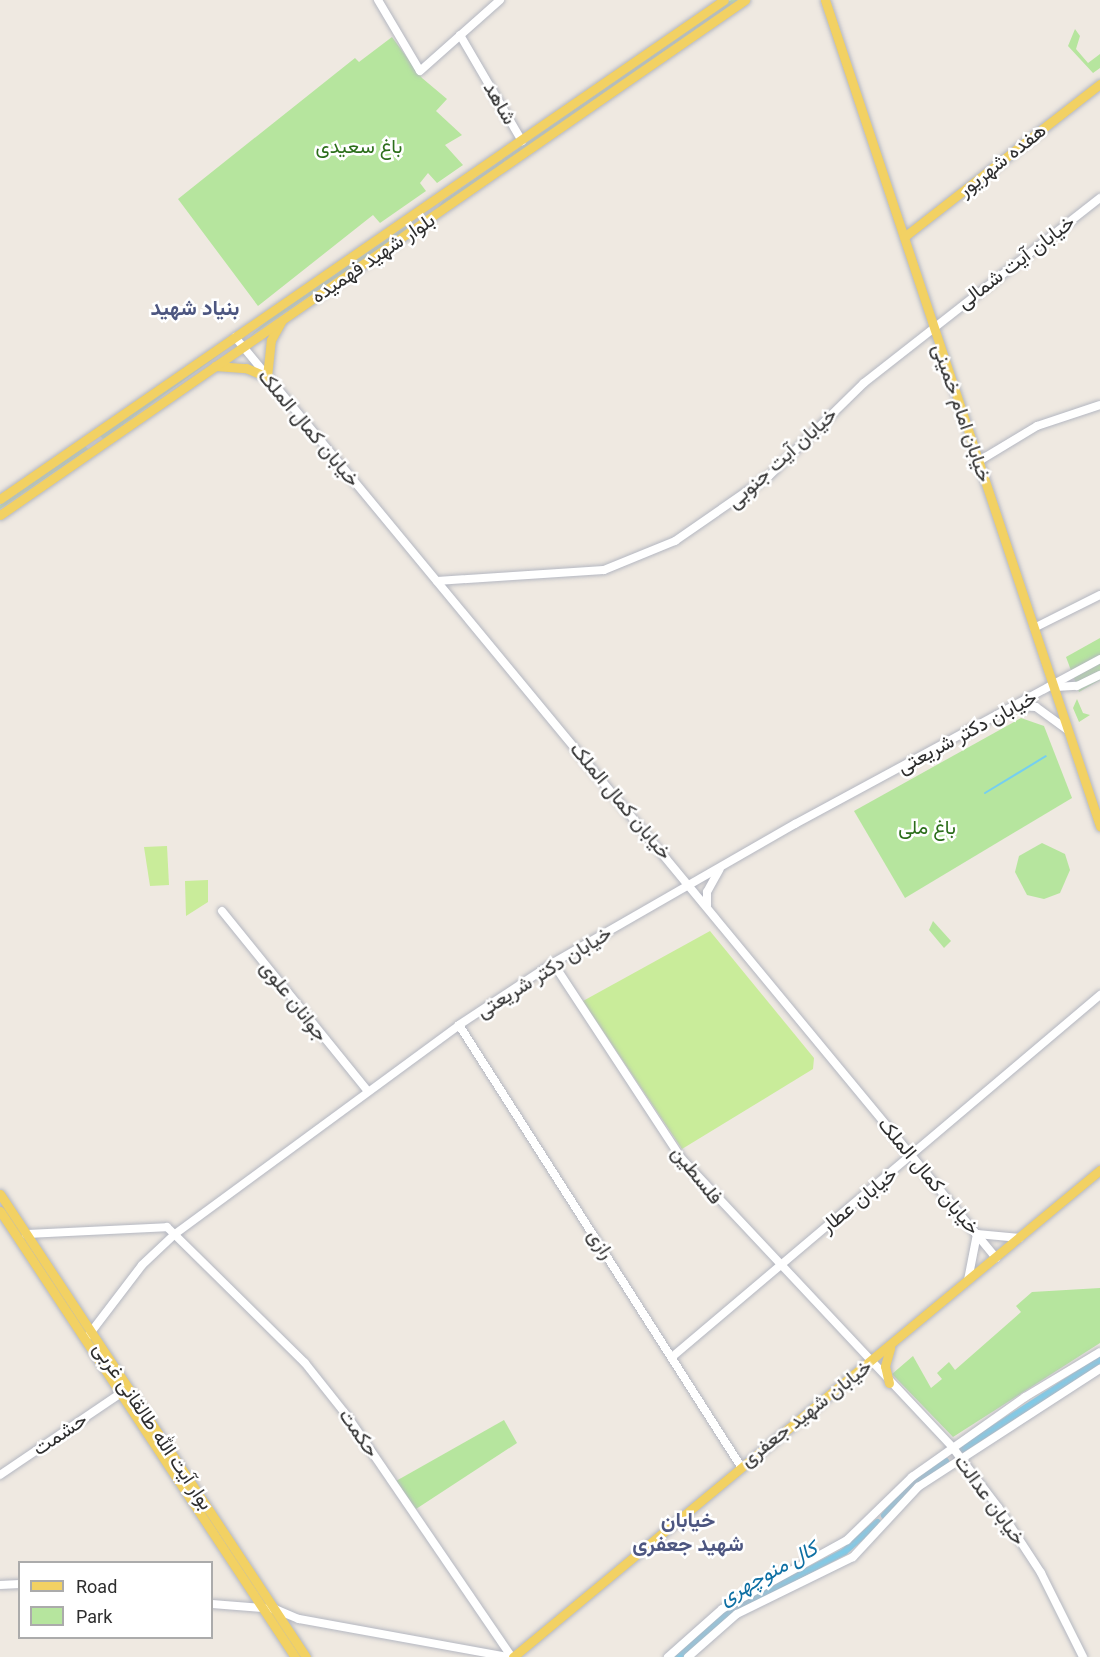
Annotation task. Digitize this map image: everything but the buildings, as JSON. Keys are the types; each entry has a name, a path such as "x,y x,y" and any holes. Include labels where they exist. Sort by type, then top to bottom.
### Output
{"main road":[{"name":"بلوار شهید فهمیده","path":"0,499 724,0"},
{"name":"بلوار شهید فهمیده","path":"0,515 745,0"},
{"name":"خیابان امام خمینی","path":"825,0 1100,826"},
{"name":"هفده شهریور","path":"904,237 1100,84"},
{"path":"421,209 429,220"},
{"path":"220,347 249,321 260,319"},
{"path":"215,366 246,368 267,377 271,340 283,319"},
{"name":"خیابان شهید جعفری","path":"511,1657 740,1465 870,1363 968,1282 1100,1170"},
{"name":"بوار آیت الله طالقانی غربی","path":"0,1194 121,1394 295,1657"},
{"name":"بوار آیت الله طالقانی غربی","path":"0,1211 181,1466 306,1657"},
{"path":"889,1383 885,1366 890,1346"},
{"path":"173,1473 181,1466"}],"street":[{"path":"378,0 420,71 500,0"},
{"name":"شاهد","path":"460,35 522,141"},
{"name":"خیابان آیت شمالی","path":"933,327 1100,198"},
{"name":"خیابان آیت جنوبی","path":"438,582 604,570 675,541 769,476 864,383 933,327"},
{"name":"خیابان کمال الملک","path":"235,337 691,885 996,1257"},
{"path":"979,461 1037,426 1100,405"},
{"path":"1034,628 1100,595"},
{"path":"1054,687 1100,659"},
{"path":"1054,687 1077,686 1100,675"},
{"name":"خیابان دکتر شریعتی","path":"88,1336 142,1265 175,1234 367,1090 459,1025 553,963 721,867 1009,708 1054,687"},
{"path":"1009,708 1036,707 1069,730"},
{"path":"707,906 707,892 721,867"},
{"name":"جوانان علوی","path":"222,911 367,1090"},
{"name":"فلسطین","path":"553,963 681,1158 778,1266 870,1363"},
{"name":"خیابان عطار","path":"672,1357 1100,995"},
{"name":"رازی","path":"459,1025 740,1465"},
{"path":"26,1234 156,1225 175,1234"},
{"name":"حکمت","path":"175,1234 305,1363 348,1417 511,1657"},
{"path":"968,1282 977,1234 1020,1238"},
{"path":"668,1657 722,1610 847,1540 878,1513 912,1477 952,1448 1100,1352"},
{"name":"خیابان عدالت","path":"870,1363 961,1459 1031,1556 1083,1657"},
{"path":"688,1657 737,1614 853,1557 918,1487 1100,1369"},
{"name":"حشمت","path":"0,1475 121,1394"},
{"path":"878,1513 885,1524"},
{"path":"0,1585 18,1584"},
{"path":"213,1604 275,1609 299,1619 511,1657"},
{"path":"292,1636 299,1619"}],"green space":[{"path":"731,0 738,0 436,210 443,201"},
{"path":"1075,29 1080,36 1076,49 1088,63 1100,54 1100,68 1093,73 1068,46"},
{"name":"باغ سعیدی","path":"392,37 422,78 447,99 436,111 462,135 445,145 463,165 437,183 428,173 420,183 426,191 380,223 373,215 258,306 178,199 355,58 359,62"},
{"path":"416,220 399,235 250,336 270,318"},
{"path":"227,349 103,439 100,436 205,363"},
{"path":"85,446 88,449 0,509 0,505"},
{"path":"1100,638 1100,680 1079,692 1066,657"},
{"path":"1077,699 1083,713 1090,715 1079,722 1073,708"},
{"name":"باغ ملی","path":"1021,718 1044,726 1072,798 905,898 854,811"},
{"path":"1042,843 1065,854 1070,870 1060,893 1044,899 1027,895 1015,872 1019,856"},
{"path":"167,846 169,885 150,886 144,847"},
{"path":"208,880 208,902 186,916 185,881"},
{"path":"933,921 951,941 944,948 929,930"},
{"path":"710,931 814,1058 813,1069 682,1149 583,1001"},
{"path":"1100,1288 1100,1343 953,1437 892,1374 913,1356 931,1388 942,1379 937,1373 949,1362 955,1370 1021,1312 1016,1306 1032,1292"},
{"path":"504,1420 517,1443 416,1509 396,1481"}],"waterway":[{"path":"985,793 1046,756"},
{"name":"کال منوچهری","path":"961,1449 1100,1359"},
{"name":"کال منوچهری","path":"884,1515 912,1483 945,1461"},
{"name":"کال منوچهری","path":"678,1657 728,1612 844,1551 877,1522"}],"district":[{"name":"بنیاد شهید","path":"195,308"},
{"name":"خیابان شهید جعفری","path":"688,1532"}]}
